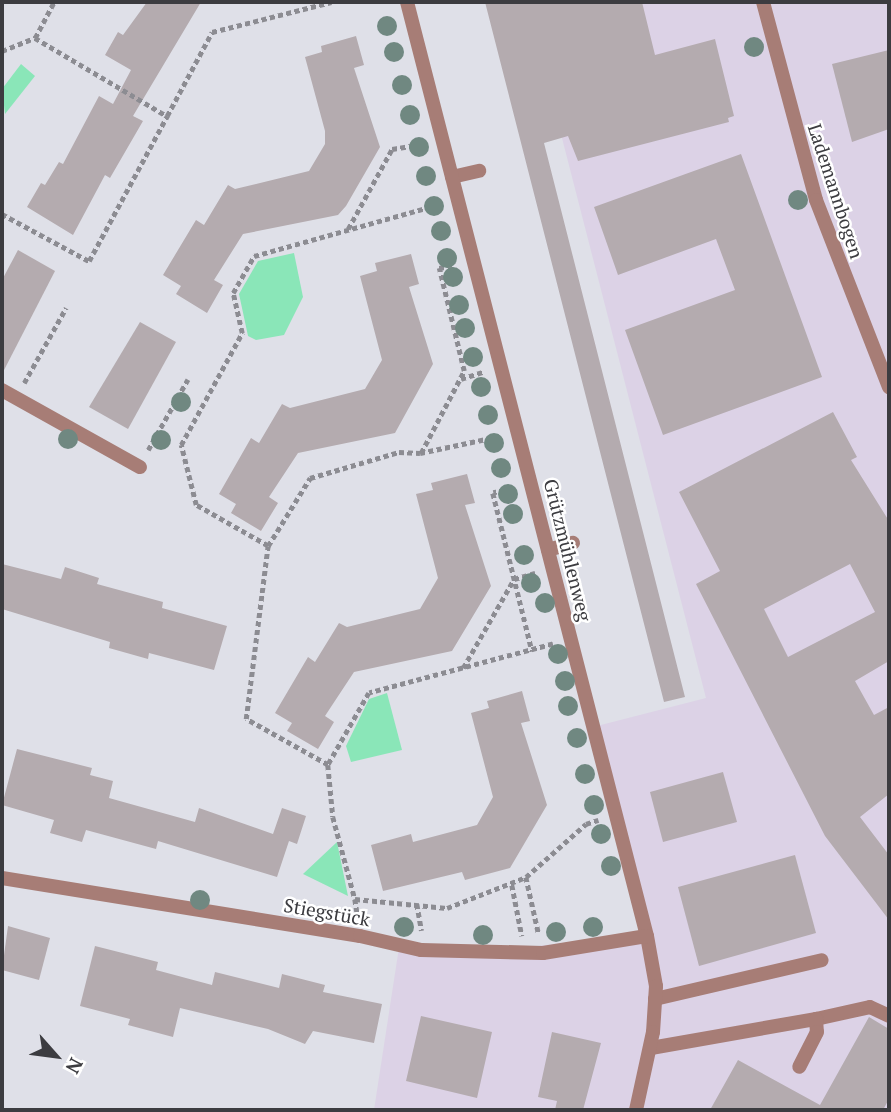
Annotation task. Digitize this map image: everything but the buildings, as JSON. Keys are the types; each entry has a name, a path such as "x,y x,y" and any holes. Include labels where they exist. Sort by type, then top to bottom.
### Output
{"street":[{"name":"Grützmühlenweg","path":"407,2 647,936 655,999 650,1048 636,1110"},
{"name":"Lademannbogen","path":"763,2 817,200 849,293 889,387"},
{"path":"452,177 479,171"},
{"path":"2,390 17,396 139,467"},
{"path":"548,550 573,543"},
{"name":"Stiegstück","path":"2,878 360,936 421,950 543,953 647,936"},
{"path":"655,999 822,960"},
{"path":"650,1048 870,1007 889,1016"},
{"path":"800,1067 817,1032 816,1019"}],"path":[{"path":"2,51 35,38 54,2"},
{"path":"2,214 89,261 212,32 331,2"},
{"path":"35,38 167,116"},
{"path":"348,230 392,149 443,142"},
{"path":"268,546 196,505 181,445 242,333 233,293 254,256 458,200"},
{"path":"421,453 464,371 439,268"},
{"path":"17,396 66,308"},
{"path":"139,467 188,379"},
{"path":"328,765 246,719 268,546 310,478 399,452 421,453 518,432"},
{"path":"493,493 532,651 369,693 328,765 333,817 355,899 447,908 512,885 526,877 586,824 616,814"},
{"path":"463,668 514,579"},
{"path":"526,877 543,953"},
{"path":"512,885 526,954"}],"shaded area":[{"path":"527,2 889,2 889,1110 374,1110 400,941 475,953 644,934 593,727 706,698"}],"green space":[{"path":"21,64 35,76 5,114 2,89"},
{"path":"294,253 303,297 284,335 256,340 248,336 239,294 258,261"},
{"path":"387,693 402,750 351,762 346,746 369,699"},
{"path":"337,842 348,896 303,874"}]}
